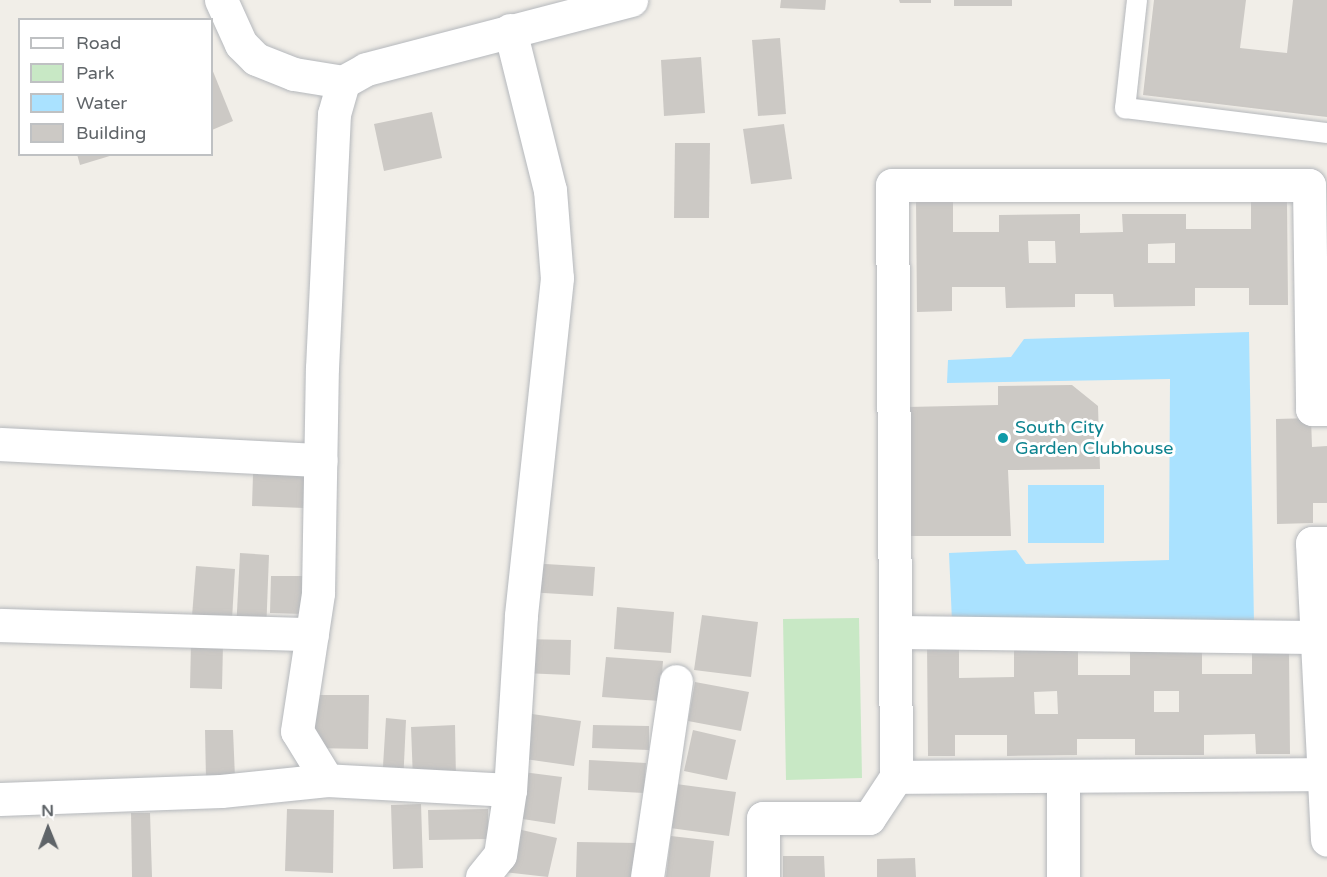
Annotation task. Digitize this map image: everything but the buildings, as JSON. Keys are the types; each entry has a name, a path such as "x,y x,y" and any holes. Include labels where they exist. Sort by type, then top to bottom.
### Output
{"street":[{"path":"221,0 241,44 256,59 294,74 343,82 366,69 631,0"},
{"path":"482,877 500,855 510,790 521,616 557,278 550,190 510,30"},
{"path":"327,780 297,731 318,593 334,114 343,82"},
{"path":"763,877 762,818 869,818 896,777 892,185 1309,185 1312,409 1327,409"},
{"path":"0,444 321,460"},
{"path":"1327,543 1312,543 1316,637 1323,695 1323,774 1327,840"},
{"path":"0,625 312,634"},
{"path":"895,632 1316,637"},
{"path":"647,877 676,681"},
{"path":"896,777 1323,774"},
{"path":"1063,776 1063,877"},
{"path":"0,799 200,792 327,780 510,790"}],"lane":[{"path":"1137,0 1125,108 1327,133"}],"green space":[{"path":"859,618 862,778 786,780 783,619"}],"water":[{"path":"1249,332 1254,624 952,622 949,553 1016,550 1026,564 1169,560 1170,379 947,383 948,360 1011,357 1024,339"},
{"path":"1028,485 1104,485 1104,543 1028,543"}],"place":[{"name":"South City Garden Clubhouse","path":"1003,438"}]}
